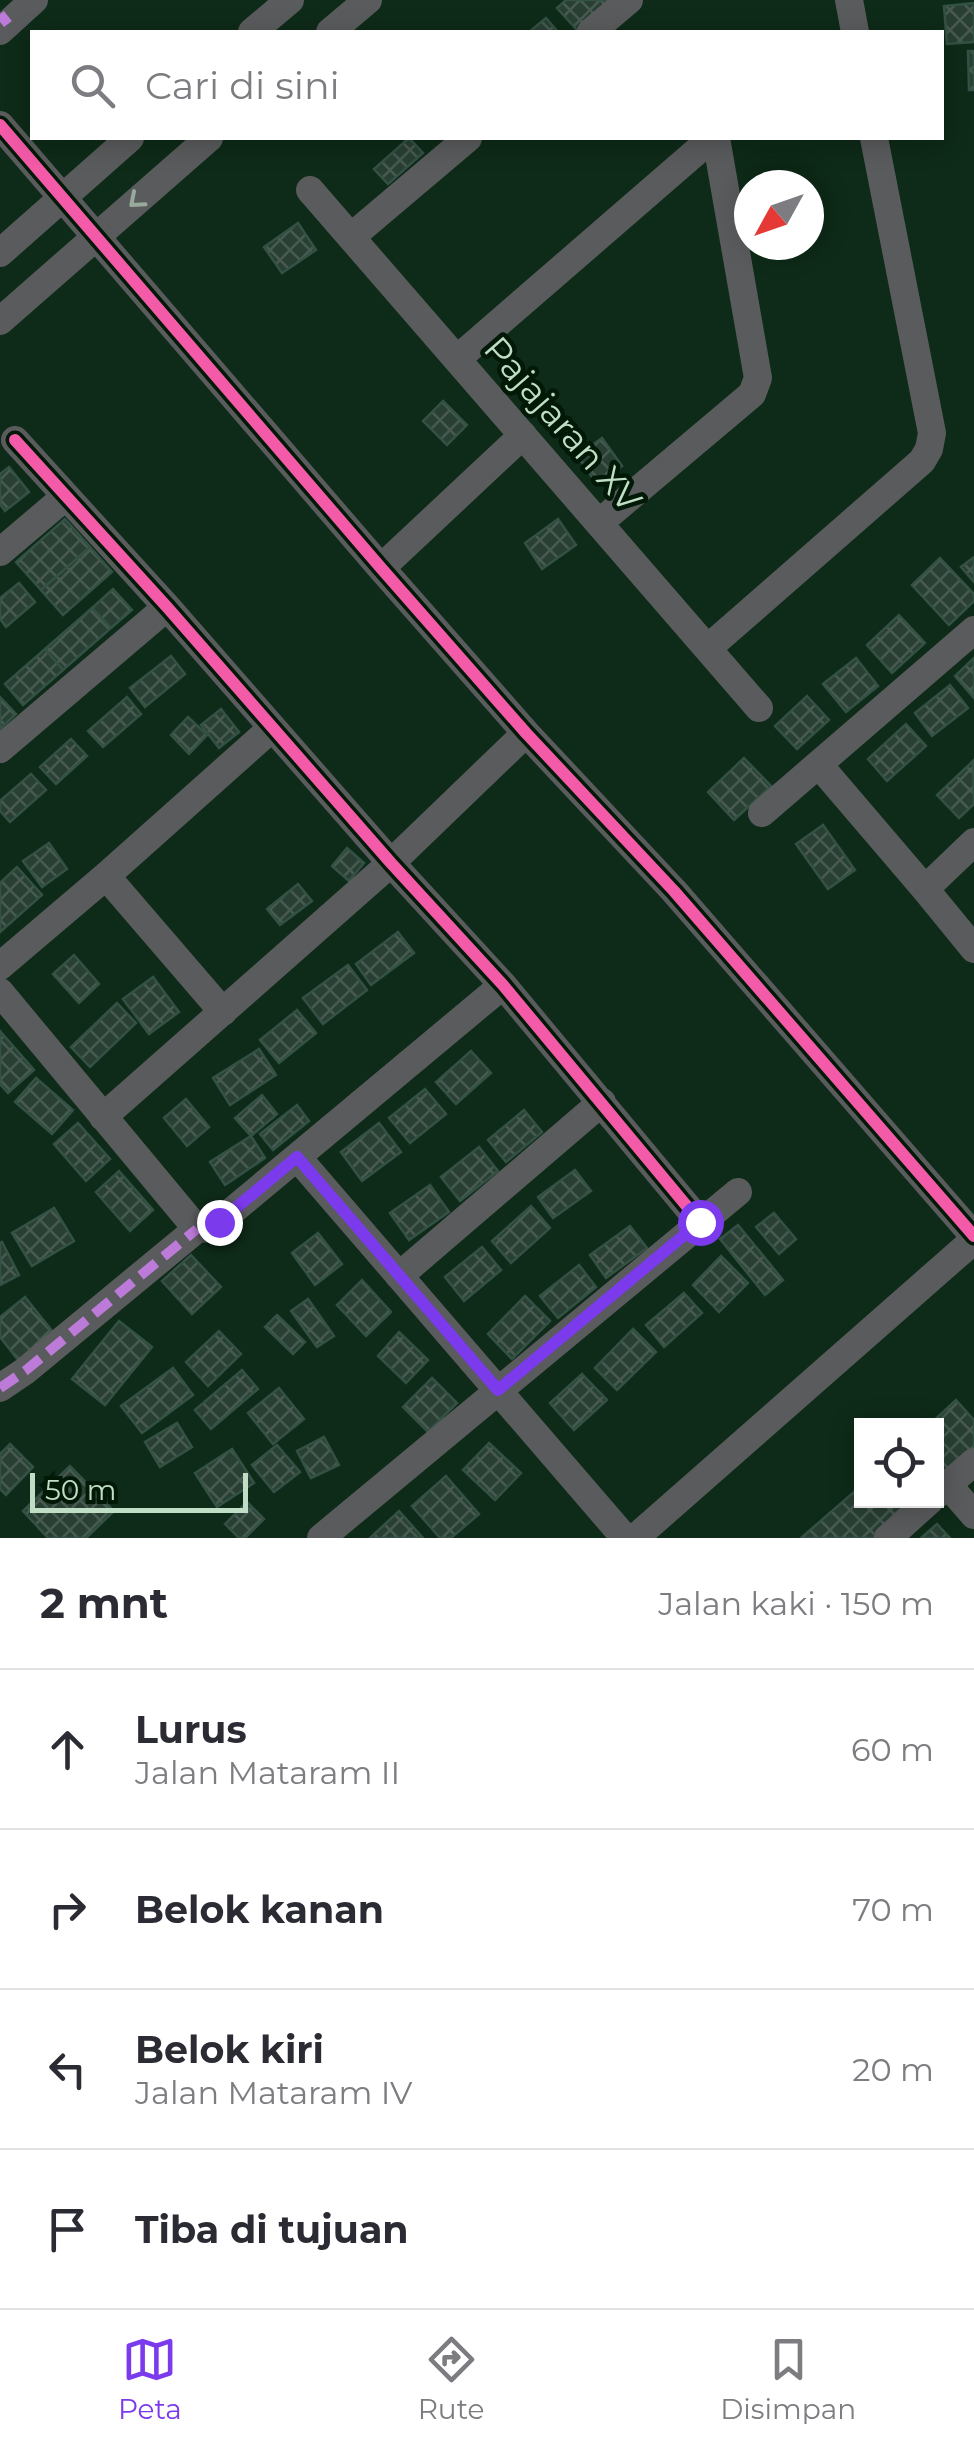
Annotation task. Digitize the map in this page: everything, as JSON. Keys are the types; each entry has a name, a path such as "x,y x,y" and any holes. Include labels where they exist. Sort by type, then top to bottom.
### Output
{"street":[{"path":"3,23 34,0"},
{"path":"254,30 290,0"},
{"path":"332,30 368,0"},
{"path":"592,30 629,0"},
{"path":"849,0 855,30"},
{"path":"0,125 381,568 526,733 674,891 974,1238 635,1538"},
{"path":"0,252 128,140"},
{"path":"0,321 207,140"},
{"path":"351,237 466,140"},
{"path":"457,360 712,140"},
{"path":"599,523 752,394 757,385 714,140"},
{"path":"708,648 922,460 929,449 932,433 874,140"},
{"name":"Pajajaran XV","path":"310,190 759,708"},
{"path":"381,568 523,435"},
{"path":"15,440 503,984 700,1222"},
{"path":"0,552 65,496"},
{"path":"0,749 167,608"},
{"path":"762,814 974,630"},
{"path":"0,966 272,728"},
{"path":"103,1117 391,863 526,733"},
{"path":"819,765 974,949"},
{"path":"925,888 974,842"},
{"path":"106,876 222,1012"},
{"path":"0,1388 197,1230 219,1222 503,984"},
{"path":"0,992 197,1230"},
{"path":"399,1276 602,1102"},
{"path":"297,1157 625,1538"},
{"path":"321,1538 738,1192"},
{"path":"944,1488 974,1462"},
{"path":"944,1497 974,1515"},
{"path":"888,1538 921,1508"}],"building":[{"path":"566,0 610,0 577,30 557,8"},
{"path":"974,3 974,42 947,44 944,6"},
{"path":"546,18 556,30 531,30"},
{"path":"968,51 974,51 974,90 969,90"},
{"path":"407,140 423,153 388,184 374,169"},
{"path":"298,223 316,250 282,273 264,247"},
{"path":"443,401 467,425 447,445 423,421"},
{"path":"602,438 622,466 597,484 577,456"},
{"path":"9,467 29,492 5,511 0,504 0,474"},
{"path":"65,519 90,547 41,590 16,562"},
{"path":"558,519 576,545 542,569 525,543"},
{"path":"90,547 112,572 63,615 41,590"},
{"path":"974,557 974,582 961,567"},
{"path":"940,558 974,594 974,601 949,625 912,585"},
{"path":"19,583 35,602 6,627 0,619 0,598"},
{"path":"113,589 132,610 111,628 92,608"},
{"path":"92,608 111,628 63,670 45,649"},
{"path":"899,615 925,643 892,673 867,645"},
{"path":"45,649 63,670 23,705 5,684"},
{"path":"171,656 185,674 145,707 130,688"},
{"path":"856,658 878,686 846,712 823,684"},
{"path":"974,658 974,698 955,676"},
{"path":"950,685 968,708 932,736 915,713"},
{"path":"807,696 829,720 797,749 775,726"},
{"path":"0,697 16,714 0,729"},
{"path":"127,697 141,714 103,747 88,731"},
{"path":"221,709 239,732 219,748 201,725"},
{"path":"188,717 207,735 189,754 171,735"},
{"path":"906,724 926,746 887,781 868,759"},
{"path":"71,739 87,756 56,784 40,767"},
{"path":"744,758 771,786 734,820 708,792"},
{"path":"973,761 974,804 959,818 937,795"},
{"path":"31,774 46,790 10,822 0,811 0,801"},
{"path":"823,825 855,870 828,889 796,844"},
{"path":"49,843 67,869 42,887 23,861"},
{"path":"347,848 364,863 349,881 332,866"},
{"path":"17,867 42,895 0,932 0,883"},
{"path":"298,884 312,901 280,925 267,909"},
{"path":"398,932 414,953 371,985 356,964"},
{"path":"74,955 99,984 79,1003 53,974"},
{"path":"348,965 367,990 323,1024 303,998"},
{"path":"153,977 179,1012 149,1034 123,999"},
{"path":"117,1003 136,1023 90,1067 71,1047"},
{"path":"297,1010 316,1033 279,1063 260,1040"},
{"path":"0,1031 34,1070 8,1093 0,1084"},
{"path":"259,1049 276,1075 230,1105 213,1078"},
{"path":"471,1051 491,1073 456,1104 436,1082"},
{"path":"36,1078 73,1110 52,1134 15,1102"},
{"path":"425,1089 446,1114 410,1143 389,1118"},
{"path":"262,1095 277,1114 251,1136 235,1118"},
{"path":"186,1099 209,1127 187,1146 164,1118"},
{"path":"297,1105 309,1121 273,1150 260,1134"},
{"path":"524,1110 542,1132 506,1162 488,1140"},
{"path":"78,1123 110,1159 86,1181 54,1144"},
{"path":"379,1123 401,1152 362,1181 341,1152"},
{"path":"251,1136 265,1158 225,1185 210,1162"},
{"path":"479,1147 498,1171 460,1201 441,1177"},
{"path":"575,1170 591,1191 553,1218 538,1197"},
{"path":"119,1171 153,1210 130,1231 96,1192"},
{"path":"430,1185 449,1212 409,1240 390,1213"},
{"path":"531,1206 550,1228 511,1263 492,1241"},
{"path":"54,1208 74,1241 32,1266 12,1233"},
{"path":"774,1213 796,1239 779,1254 756,1227"},
{"path":"738,1225 783,1280 765,1295 720,1239"},
{"path":"630,1226 647,1248 606,1278 590,1255"},
{"path":"318,1233 342,1264 315,1285 292,1253"},
{"path":"0,1243 19,1275 0,1285"},
{"path":"482,1247 501,1270 464,1301 445,1277"},
{"path":"191,1255 221,1287 192,1314 162,1281"},
{"path":"721,1256 748,1283 719,1312 693,1285"},
{"path":"579,1265 596,1287 558,1318 540,1296"},
{"path":"362,1280 391,1312 366,1336 337,1305"},
{"path":"684,1293 702,1313 664,1347 646,1325"},
{"path":"525,1296 550,1321 512,1359 488,1334"},
{"path":"25,1297 57,1337 22,1365 0,1337 0,1317"},
{"path":"308,1299 334,1336 317,1347 291,1311"},
{"path":"277,1315 305,1342 293,1354 265,1327"},
{"path":"119,1321 152,1347 105,1405 72,1379"},
{"path":"633,1329 656,1352 617,1390 595,1368"},
{"path":"219,1331 241,1354 208,1386 186,1362"},
{"path":"399,1332 428,1360 406,1383 378,1356"},
{"path":"173,1368 193,1395 142,1433 121,1406"},
{"path":"242,1370 258,1389 211,1429 195,1410"},
{"path":"582,1374 607,1400 574,1430 550,1403"},
{"path":"432,1378 457,1403 428,1432 403,1407"},
{"path":"279,1388 304,1419 273,1444 248,1413"},
{"path":"956,1400 974,1420 974,1448 944,1475 944,1418 937,1418"},
{"path":"177,1423 192,1447 160,1467 145,1442"},
{"path":"324,1437 339,1465 311,1478 297,1451"},
{"path":"489,1443 521,1473 495,1500 463,1470"},
{"path":"10,1444 33,1467 6,1495 0,1489 0,1454"},
{"path":"277,1445 300,1472 274,1492 252,1465"},
{"path":"232,1449 254,1483 217,1507 195,1473"},
{"path":"70,1466 114,1511 86,1538 48,1538 23,1511"},
{"path":"446,1476 479,1514 451,1538 440,1538 412,1506"},
{"path":"854,1492 854,1508 906,1508 873,1538 801,1538"},
{"path":"247,1502 264,1519 245,1538 239,1538 225,1524"},
{"path":"399,1511 423,1538 370,1538"},
{"path":"937,1524 950,1538 921,1538"}],"marked path":[{"path":"0,14 8,24"},
{"path":"0,1388 197,1229"}],"cycle path":[{"path":"0,125 381,568 526,733 674,891 974,1236"},
{"path":"15,440 503,985 700,1222"}],"route":[{"path":"219,1222 297,1157 498,1390 700,1222"}]}
